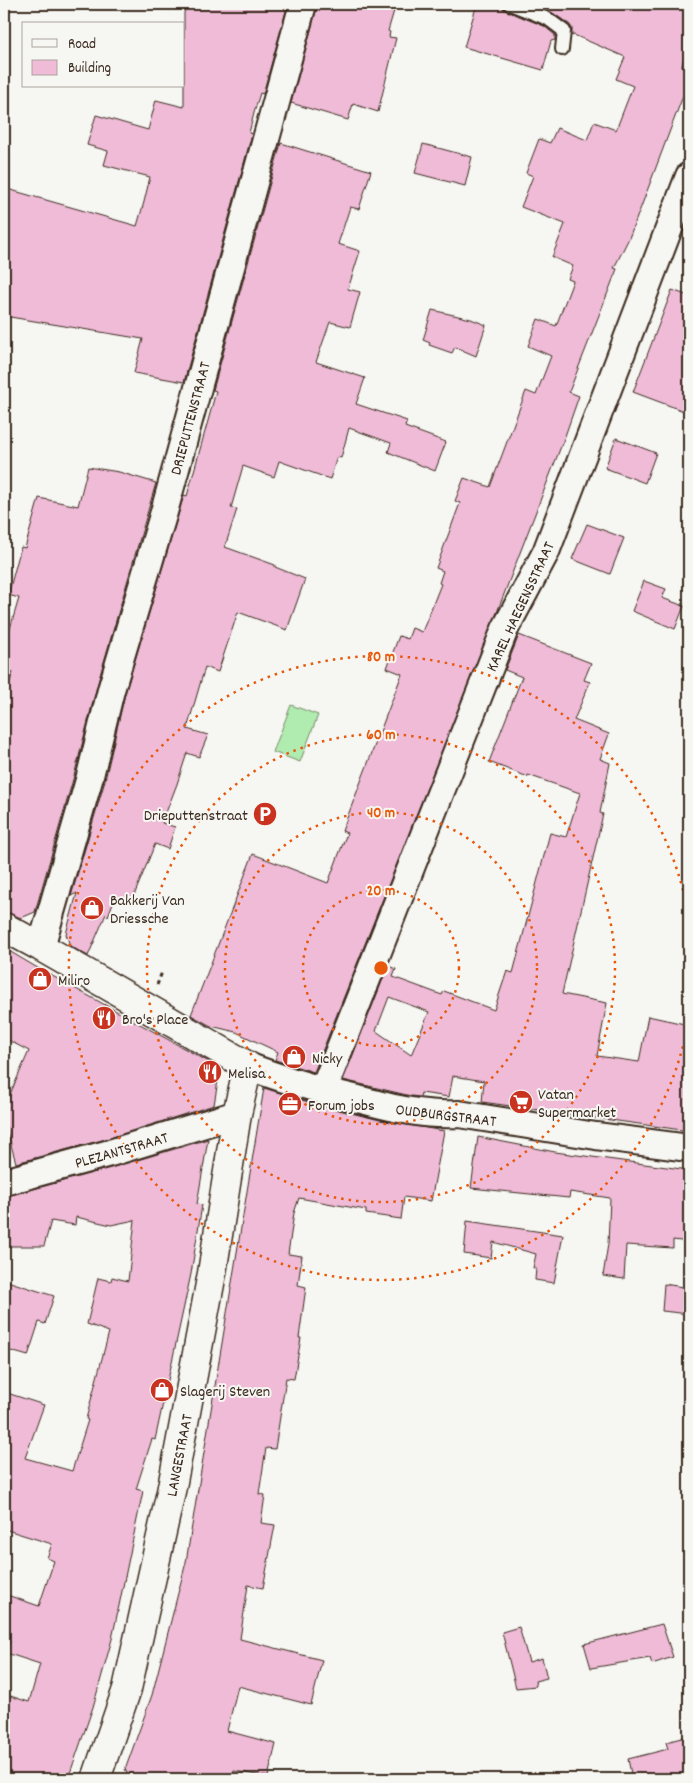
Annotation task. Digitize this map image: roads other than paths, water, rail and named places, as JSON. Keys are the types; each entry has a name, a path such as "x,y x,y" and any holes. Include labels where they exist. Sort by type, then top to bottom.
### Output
{"street":[{"name":"DRIEPUTTENSTRAAT","path":"41,947 111,690 164,512 303,4"},
{"name":"KAREL HAEGENSSTRAAT","path":"323,1091 506,629 546,552 689,176"},
{"path":"4,928 41,947 248,1066"},
{"name":"OUDBURGSTRAAT","path":"248,1066 272,1076 323,1091 412,1112 439,1115 459,1114 596,1136 689,1148"},
{"name":"LANGESTRAAT","path":"96,1779 126,1690 172,1487 212,1273 237,1114 248,1066"},
{"name":"PLEZANTSTRAAT","path":"4,1182 110,1153 237,1114"}],"lane":[{"path":"510,4 548,19 564,31 562,50"}],"place":[{"name":"Drieputtenstraat","path":"265,814"},
{"name":"Bakkerij Van Driessche","path":"92,908"},
{"name":"Miliro","path":"40,979"},
{"name":"Bro's Place","path":"104,1018"},
{"name":"Nicky","path":"294,1057"},
{"name":"Melisa","path":"210,1072"},
{"name":"Vatan Supermarket","path":"521,1102"},
{"name":"Forum jobs","path":"290,1104"},
{"name":"Slagerij Steven","path":"162,1390"}]}
